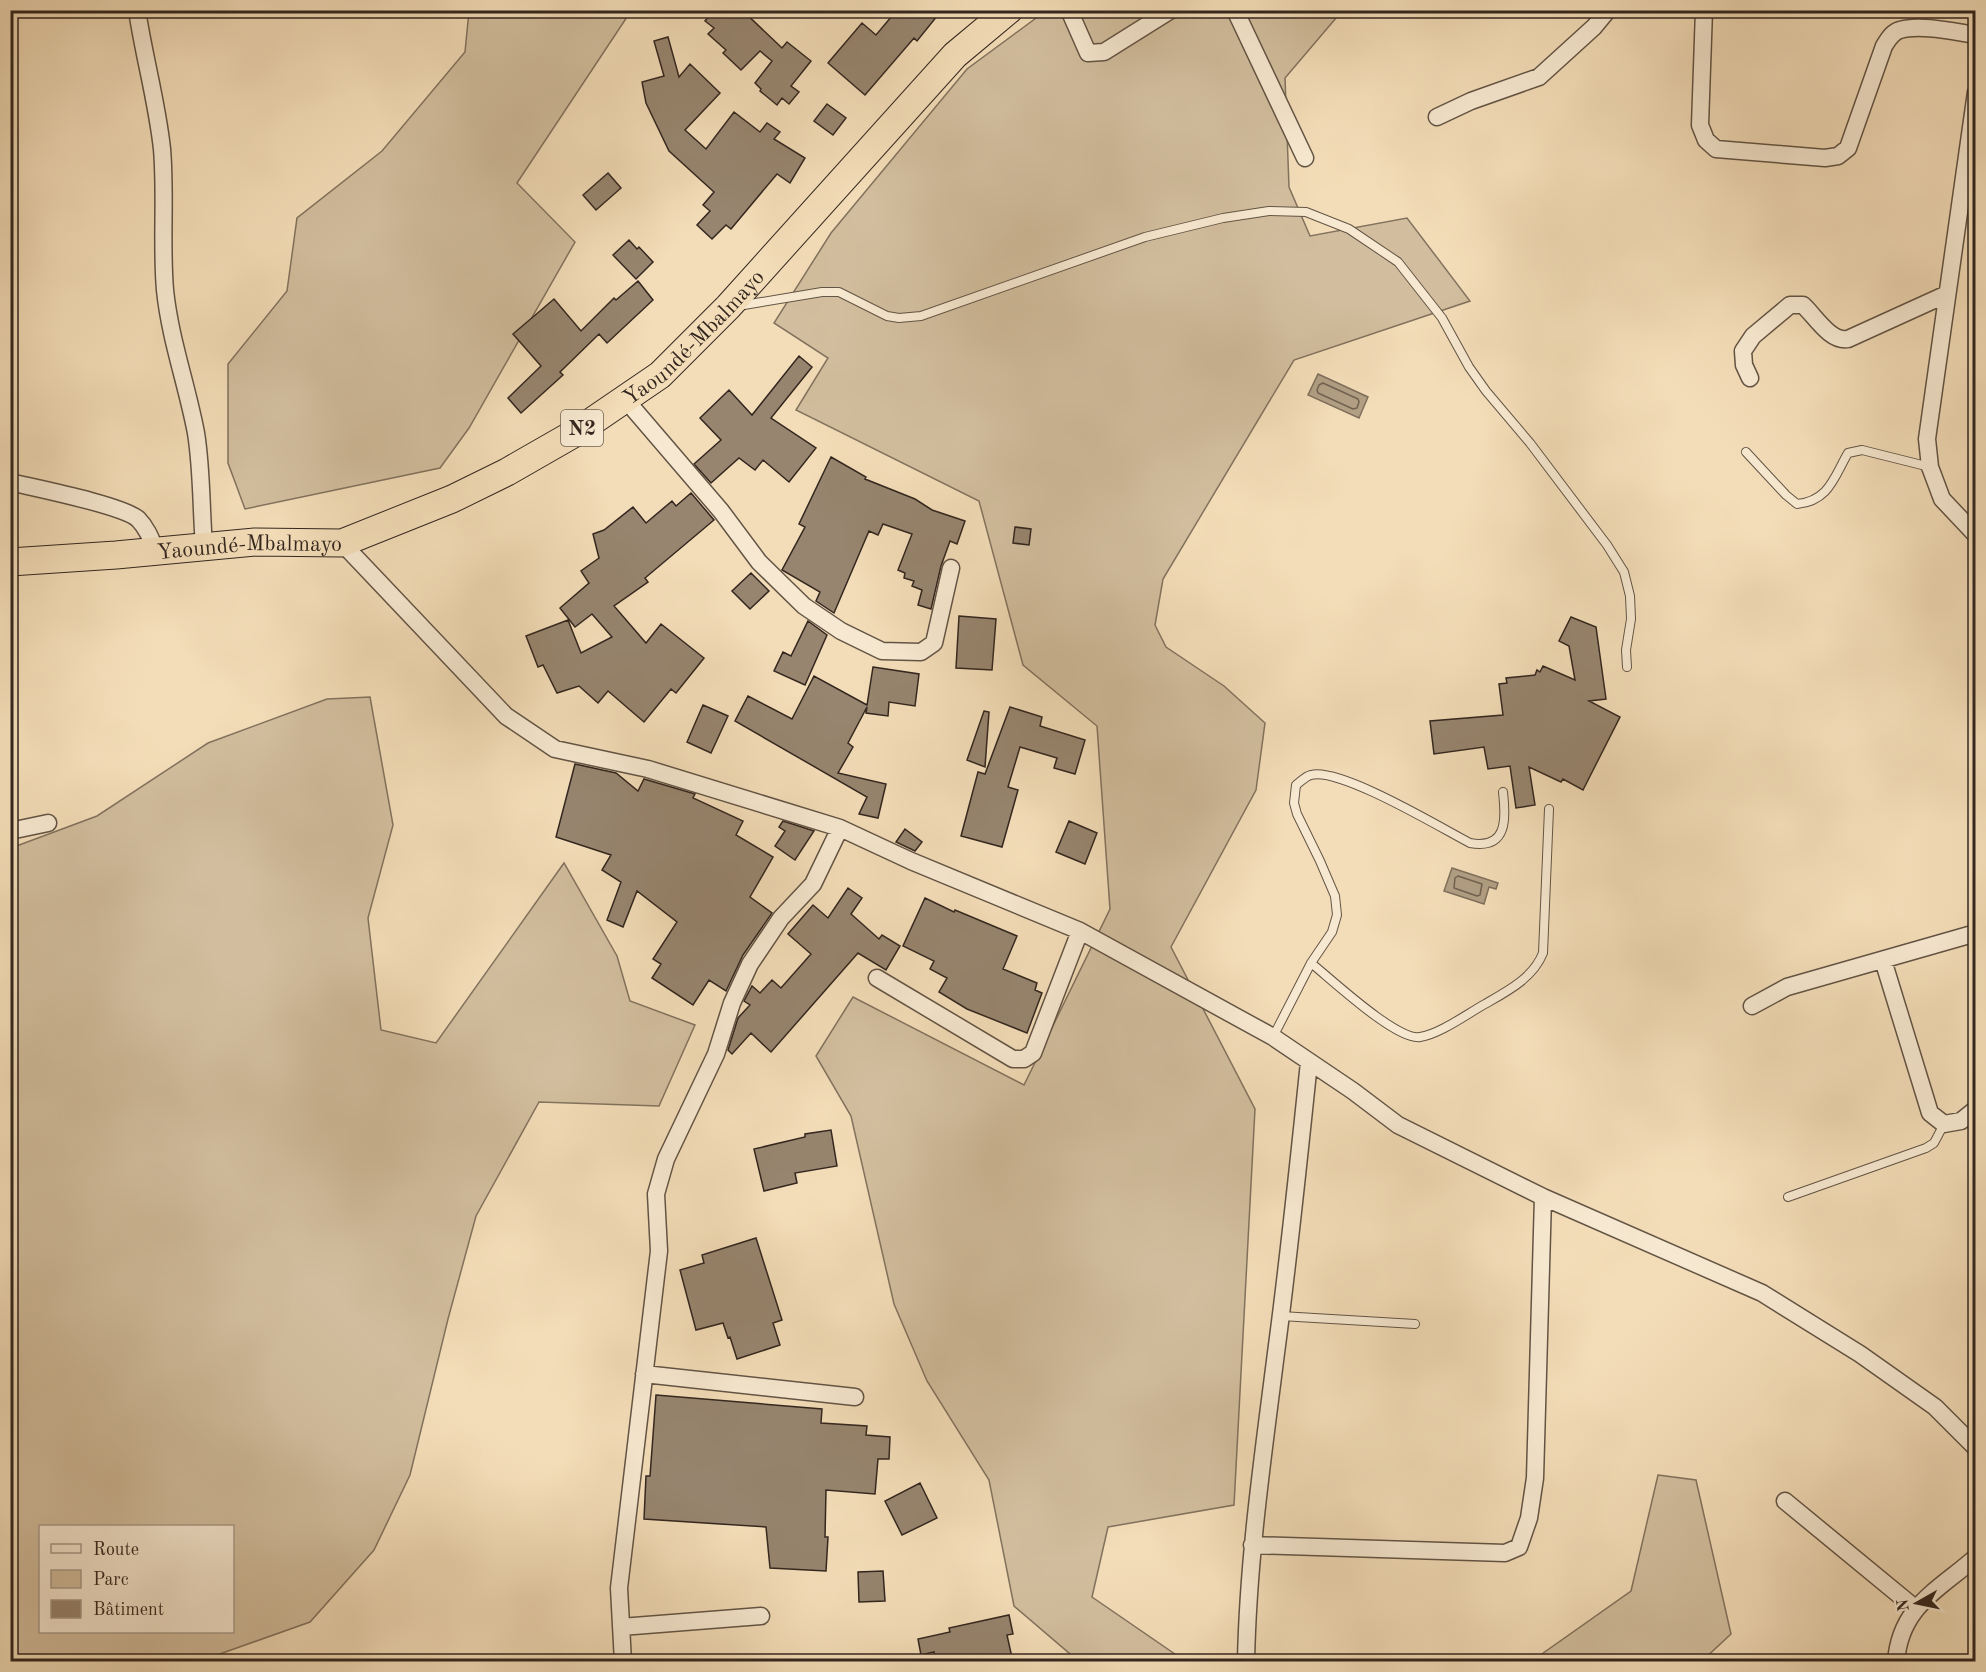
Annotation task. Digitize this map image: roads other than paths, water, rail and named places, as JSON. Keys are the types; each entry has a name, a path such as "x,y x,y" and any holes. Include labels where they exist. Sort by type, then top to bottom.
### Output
{"highway":[{"name":"Yaoundé-Mbalmayo","path":"10,562 255,542 342,543 452,499 507,472 575,433 660,375 729,307 955,55 1009,10"}],"street":[{"path":"137,10 162,150 165,290 172,334 196,435 204,546"},
{"path":"1069,10 1088,53 1096,54 1104,52 1171,10"},
{"path":"1235,10 1305,158"},
{"path":"1437,117 1472,101 1539,77 1594,27 1608,10"},
{"path":"1704,10 1700,125 1706,140 1716,148 1825,158 1838,156 1848,148 1884,46 1891,36 1899,30 1916,28 1976,35"},
{"path":"1976,92 1927,439 1930,467 1942,499 1976,535"},
{"path":"1750,378 1744,365 1743,351 1753,336 1790,304 1803,304 1833,336 1841,340 1848,339 1947,294"},
{"path":"625,399 721,511 759,562 804,606 841,631 882,651 921,652 934,643 951,568"},
{"path":"10,482 135,516 146,527 156,551"},
{"path":"342,543 506,716 555,749 648,769 840,828 911,861 1080,931 1273,1037 1353,1090 1398,1125 1543,1197 1762,1293 1860,1354 1935,1407 1976,1448"},
{"path":"10,831 48,823"},
{"path":"623,1662 619,1588 659,1251 656,1194 666,1159 716,1054 732,1003 750,964 781,918 813,884 840,828"},
{"path":"877,978 1013,1059 1024,1059 1033,1053 1080,931"},
{"path":"1752,1006 1787,987 1976,933"},
{"path":"1883,960 1930,1113 1944,1124 1961,1121 1976,1109"},
{"path":"1246,1662 1252,1545 1281,1316 1309,1062"},
{"path":"1252,1545 1505,1553 1519,1547 1529,1518 1535,1478 1543,1197"},
{"path":"644,1374 855,1397"},
{"path":"1785,1501 1915,1608"},
{"path":"1896,1662 1897,1645 1915,1608 1936,1588 1976,1557"},
{"path":"621,1627 761,1616"}],"lane":[{"path":"729,307 822,292 839,292 887,316 899,318 921,316 1145,237 1223,218 1269,211 1306,212 1349,229 1398,262 1442,318 1469,367 1486,391 1530,443 1607,545 1624,572 1630,596 1631,619 1626,650 1627,667"},
{"path":"1746,452 1797,504 1809,503 1830,487 1848,453 1862,450 1930,467"},
{"path":"1273,1037 1311,963 1332,932 1337,915 1335,896 1297,814 1294,803 1296,785 1310,775 1324,774 1359,785 1470,843 1479,845 1497,838 1504,827 1503,792"},
{"path":"1311,963 1394,1030 1414,1038 1434,1033 1508,991 1531,972 1539,963 1543,953 1549,809"},
{"path":"1788,1197 1926,1148 1934,1143 1944,1124"},
{"path":"1281,1316 1415,1324"}],"water":[{"path":"1318,374 1368,397 1359,418 1308,395"},
{"path":"1452,868 1498,883 1496,889 1489,887 1484,904 1444,891"}]}
